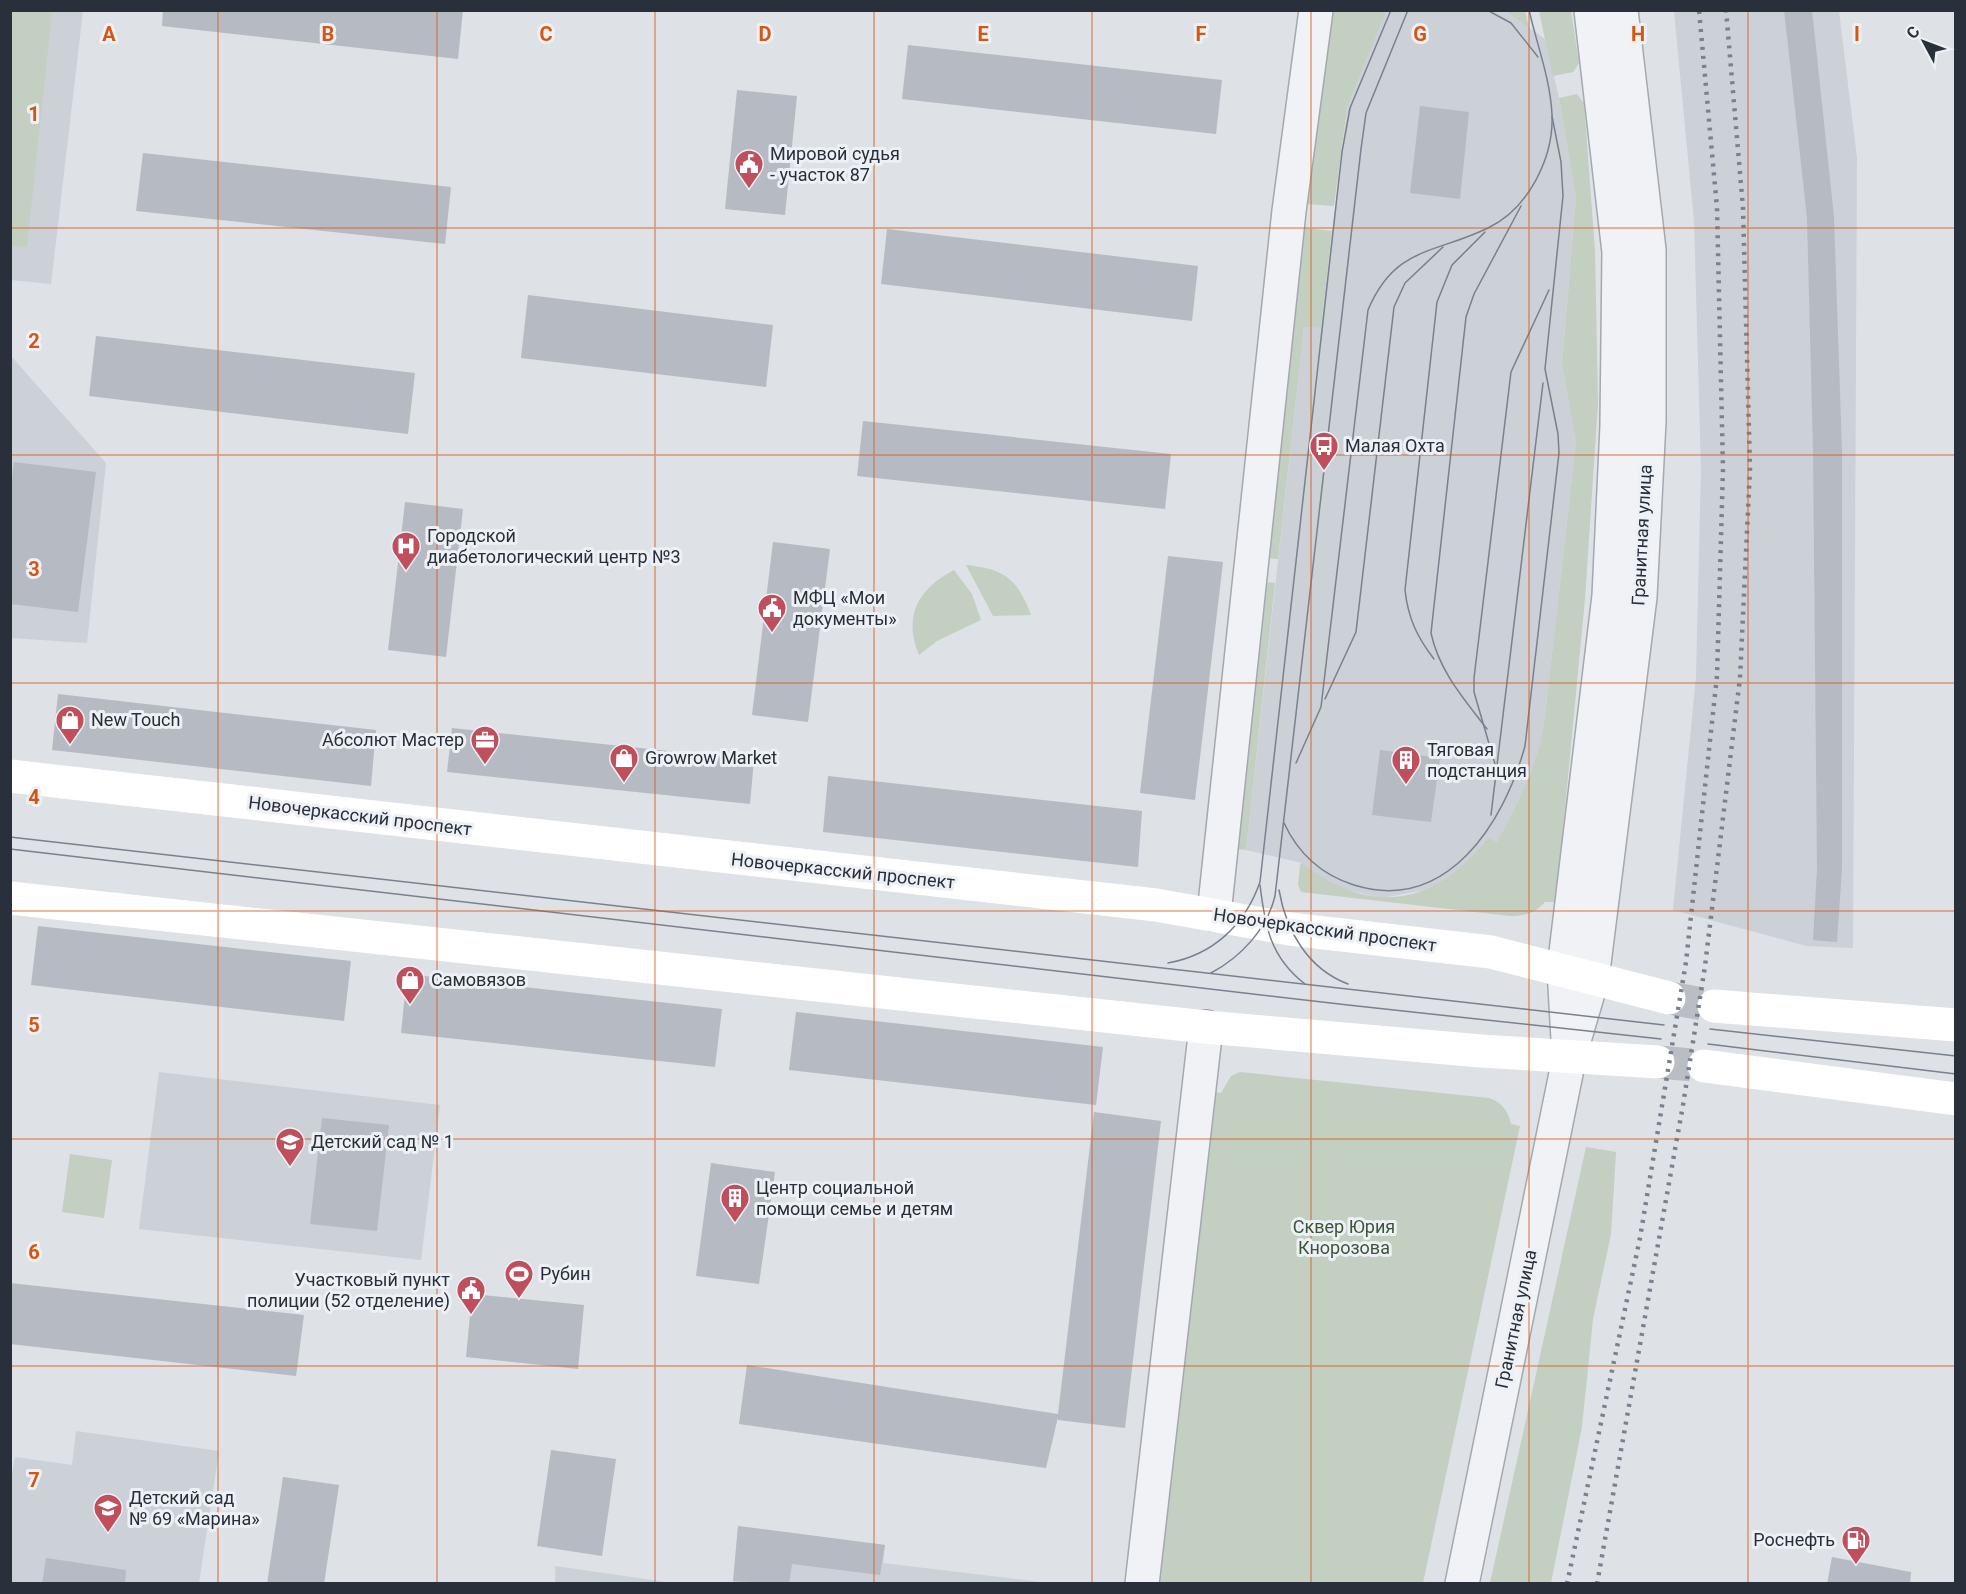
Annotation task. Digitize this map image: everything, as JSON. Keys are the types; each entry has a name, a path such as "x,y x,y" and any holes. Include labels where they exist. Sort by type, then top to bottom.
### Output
{"main road":[{"name":"Новочеркасский проспект","path":"10,776 1156,905 1290,929 1491,952 1669,998"},
{"path":"10,898 1206,1027 1481,1051 1570,1054 1658,1062"},
{"path":"1718,1006 1956,1025"},
{"path":"1710,1066 1956,1099"}],"street":[{"path":"1214,914 1289,211 1316,10"},
{"name":"Гранитная улица","path":"1462,1584 1570,1054 1609,596 1617,426 1619,252 1591,10"},
{"name":"Гранитная улица","path":"1578,974 1640,597 1649,421 1649,250 1621,10"},
{"path":"1142,1584 1206,1027"}],"shaded area":[{"path":"1391,10 1506,11 1545,39 1559,98 1576,197 1562,365 1576,442 1541,748 1534,771 1497,842 1488,839 1470,861 1449,879 1425,890 1382,898 1343,889 1324,880 1302,863 1246,850 1304,327 1321,328 1347,108 1385,12"},
{"path":"11,11 83,11 51,284 11,280"},
{"path":"1674,11 1839,11 1857,158 1853,948 1807,946 1673,910 1696,677 1701,469 1694,221"},
{"path":"10,355 106,463 87,643 11,638"},
{"name":"Детский сад № 1","path":"159,1072 440,1105 421,1260 139,1229"},
{"name":"Детский сад № 69 «Марина»","path":"76,1431 219,1451 199,1583 11,1584 10,1485 15,1457 72,1465"},
{"path":"738,1526 885,1545 883,1563 1049,1583 733,1584"},
{"path":"555,1566 673,1583 555,1583"}],"green space":[{"path":"11,10 52,11 27,247 11,245"},
{"path":"1322,11 1386,11 1347,108 1334,206 1307,204 1300,198"},
{"path":"1506,11 1525,11 1529,28"},
{"path":"1539,11 1571,11 1579,63 1573,72 1553,76"},
{"path":"1577,94 1584,103 1595,251 1598,403 1585,599 1556,902 1545,902 1529,913 1510,916 1301,892 1298,885 1302,863 1328,880 1353,891 1377,897 1401,896 1424,890 1446,878 1468,861 1488,838 1497,842 1526,785 1537,756 1544,724 1576,442 1562,365 1576,197 1559,98"},
{"path":"1305,228 1332,231 1321,328 1304,327 1278,559 1260,558 1296,233"},
{"path":"966,565 990,569 1008,578 1020,592 1031,615 993,616"},
{"path":"954,570 972,594 981,620 937,641 919,655 914,641 913,628 917,605 931,586"},
{"path":"1257,581 1275,583 1246,850 1228,848"},
{"name":"Сквер Юрия Кнорозова","path":"1240,1072 1489,1098 1504,1108 1511,1124 1520,1126 1423,1583 1156,1584 1210,1091 1221,1093 1231,1076"},
{"path":"1586,1147 1616,1152 1611,1234 1593,1319 1582,1427 1551,1583 1490,1583"},
{"path":"70,1154 112,1160 104,1218 62,1212"}],"building":[{"path":"163,10 463,10 458,59 162,26"},
{"path":"1784,10 1812,10 1834,217 1842,450 1842,869 1837,942 1813,940 1817,869 1813,450 1807,218"},
{"path":"908,45 1222,80 1216,134 902,99"},
{"path":"737,90 797,96 785,215 725,209"},
{"path":"1420,106 1469,112 1460,199 1410,193"},
{"path":"143,153 451,187 445,244 136,211"},
{"path":"887,229 1198,266 1192,321 881,284"},
{"path":"528,295 773,325 766,387 521,358"},
{"path":"96,336 415,373 408,434 89,396"},
{"path":"863,421 1171,454 1165,509 857,476"},
{"path":"14,462 96,472 78,612 10,604 10,494"},
{"path":"405,502 463,509 446,657 388,650"},
{"path":"773,542 830,549 808,722 752,715"},
{"path":"1168,556 1223,562 1195,800 1140,793"},
{"path":"58,694 376,730 371,786 52,750"},
{"path":"452,728 754,760 750,804 447,772"},
{"name":"Тяговая подстанция","path":"1380,750 1440,758 1431,822 1372,815"},
{"path":"828,776 1142,811 1138,867 823,832"},
{"path":"38,926 351,961 344,1021 31,985"},
{"path":"407,974 722,1009 715,1067 401,1033"},
{"path":"796,1012 1103,1047 1096,1105 789,1070"},
{"path":"1094,1112 1161,1121 1125,1428 1058,1420 1058,1417 1046,1468 739,1424 747,1365 1058,1414"},
{"path":"322,1118 389,1125 377,1231 310,1224"},
{"name":"Центр социальной помощи семье и детям","path":"711,1163 775,1172 759,1284 696,1276"},
{"path":"10,1283 304,1315 296,1376 10,1344"},
{"path":"472,1294 584,1305 578,1369 466,1357"},
{"path":"551,1450 616,1459 602,1556 537,1546"},
{"path":"283,1477 339,1485 324,1584 267,1584"},
{"path":"738,1526 885,1545 880,1575 792,1564 789,1584 733,1581"},
{"name":"Роснефть","path":"1832,1557 1911,1572 1910,1584 1827,1584"},
{"path":"46,1558 126,1570 125,1584 42,1584"}],"tunnel":[{"path":"1669,998 1714,1006"},
{"path":"1658,1062 1704,1066"}],"tram line":[{"path":"1168,963 1199,953 1225,936 1246,912 1260,882 1342,152 1350,108 1391,10"},
{"path":"1211,973 1233,959 1251,941 1266,920 1275,896 1366,113 1408,10"},
{"path":"1487,10 1511,23 1538,57"},
{"path":"1296,763 1321,707 1368,310 1379,289 1404,263 1434,248 1488,228 1515,208 1536,180 1548,148 1552,114 1546,75 1529,10"},
{"path":"1284,823 1304,853 1321,869 1342,881 1387,891 1417,886 1443,874 1466,855 1486,831 1515,775 1525,746 1559,453 1558,434 1545,369 1563,196 1561,162 1552,116"},
{"path":"1487,729 1446,672 1431,633 1466,317 1474,294 1521,206"},
{"path":"1434,659 1414,627 1408,610 1405,590 1437,302 1452,265 1485,232"},
{"path":"1325,699 1356,632 1394,307 1405,283 1443,247"},
{"path":"1497,771 1474,692 1474,678 1511,372 1549,290"},
{"path":"1491,815 1543,383"},
{"path":"10,837 1664,1025"},
{"path":"10,849 1348,1005 1661,1039"},
{"path":"1260,885 1271,940 1284,963 1305,984"},
{"path":"1279,890 1287,920 1301,947 1321,969 1348,984"},
{"path":"1710,1029 1956,1056"},
{"path":"1708,1044 1956,1074"}],"railway":[{"path":"1567,1584 1640,1238 1686,962 1717,676 1723,469 1717,208 1699,10"},
{"path":"1597,1584 1683,1105 1705,966 1740,678 1750,469 1743,208 1726,10"}],"place":[{"name":"Мировой судья - участок 87","path":"749,190"},
{"name":"Малая Охта","path":"1324,472"},
{"name":"Городской диабетологический центр №3","path":"406,572"},
{"name":"МФЦ «Мои документы»","path":"772,634"},
{"name":"New Touch","path":"70,746"},
{"name":"Абсолют Мастер","path":"485,766"},
{"name":"Growrow Market","path":"624,784"},
{"name":"Тяговая подстанция","path":"1406,786"},
{"name":"Самовязов","path":"410,1006"},
{"name":"Детский сад № 1","path":"290,1168"},
{"name":"Центр социальной помощи семье и детям","path":"735,1224"},
{"name":"Рубин","path":"519,1300"},
{"name":"Участковый пункт полиции (52 отделение)","path":"471,1316"},
{"name":"Детский сад № 69 «Марина»","path":"108,1534"},
{"name":"Роснефть","path":"1856,1566"}]}
